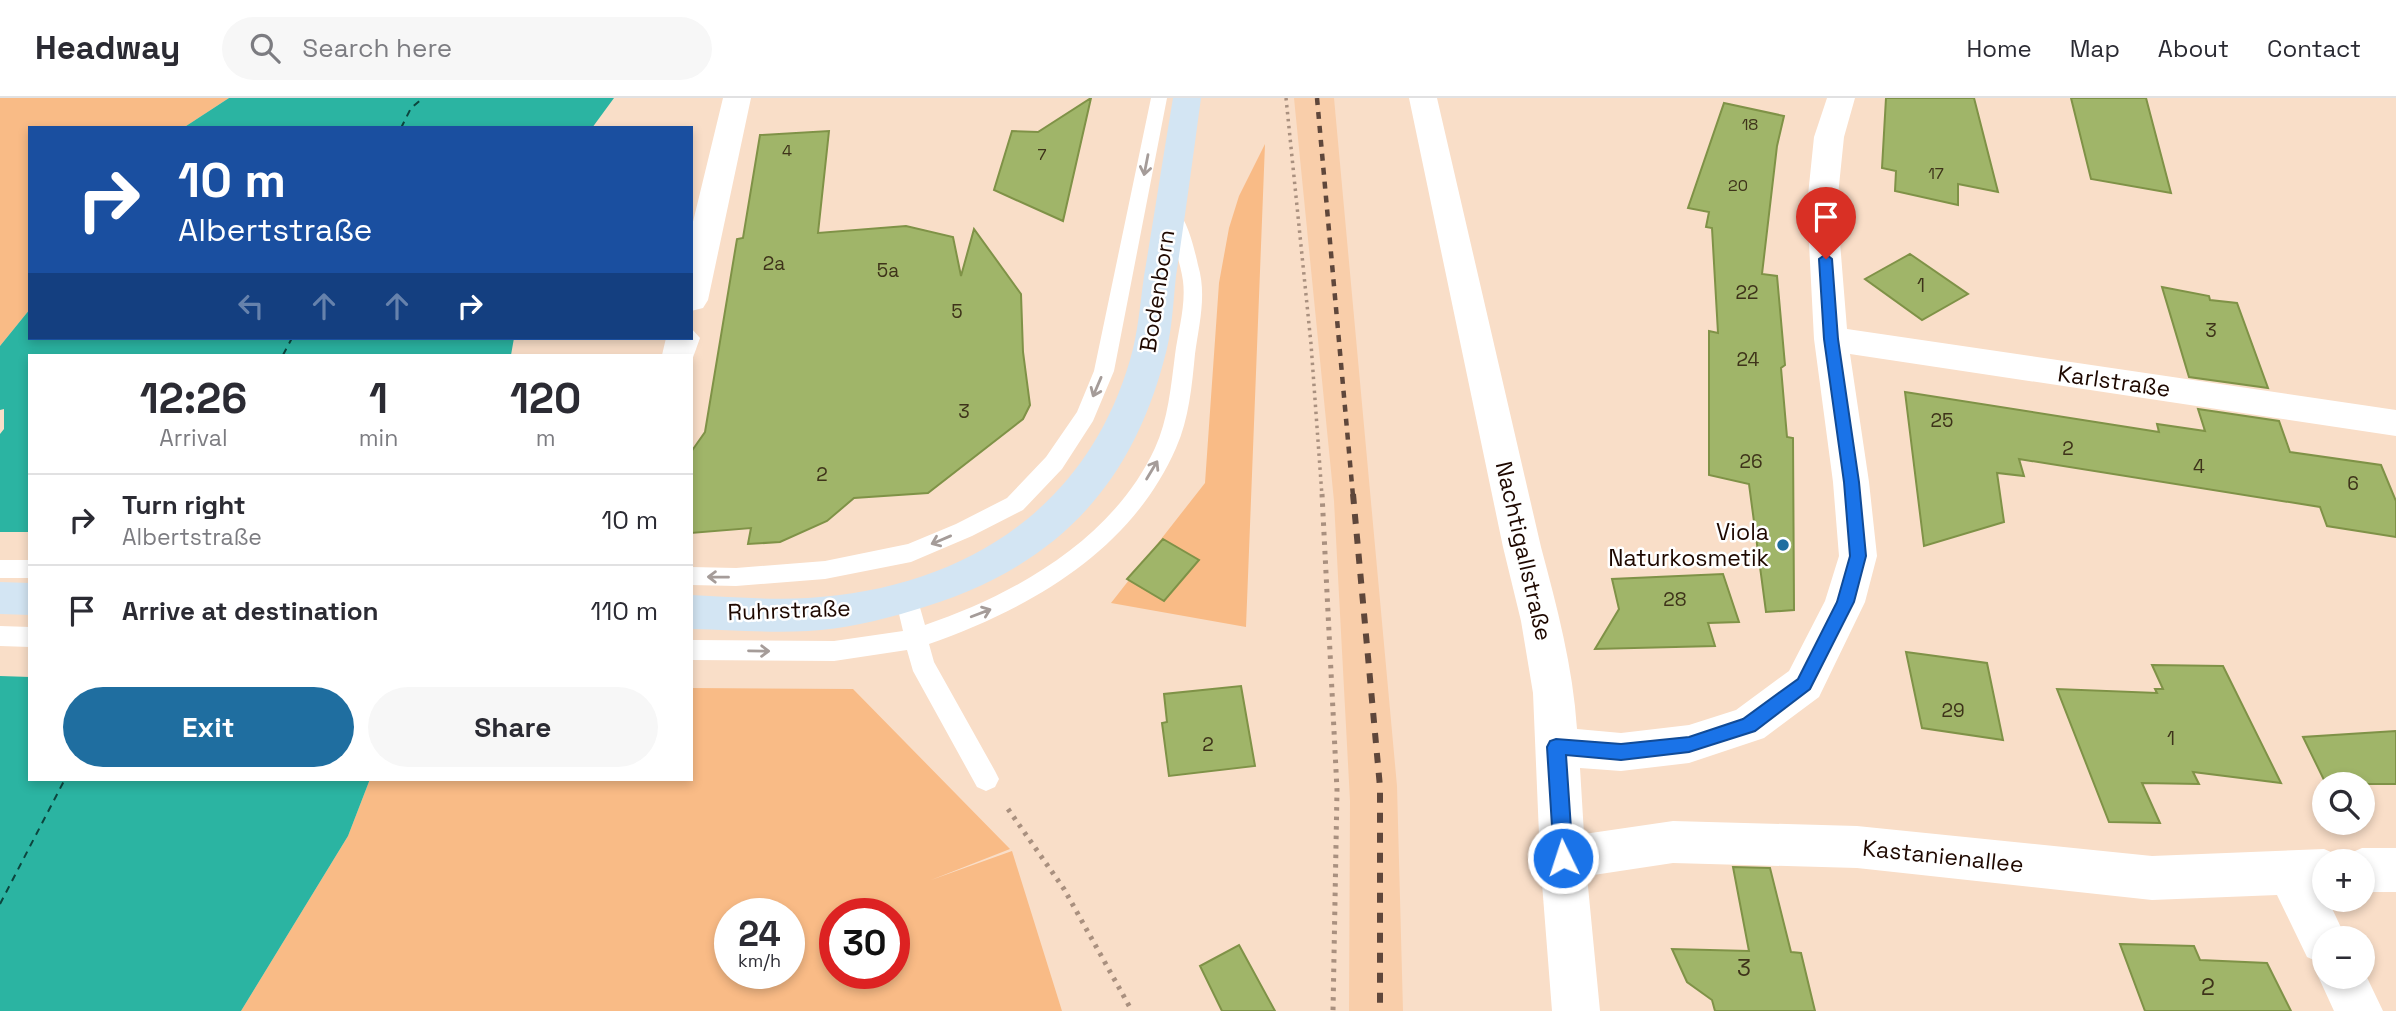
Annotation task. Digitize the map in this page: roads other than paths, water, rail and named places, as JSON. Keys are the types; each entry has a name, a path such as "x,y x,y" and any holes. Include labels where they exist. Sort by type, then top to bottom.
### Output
{"main road":[{"name":"Bodenborn","path":"1097,475 1114,450 1139,394 1148,358 1187,98"},
{"name":"Ruhrstraße","path":"693,612 822,613 907,597 976,571 1008,554 1066,510 1097,475"},
{"path":"0,598 28,599"}],"street":[{"path":"693,291 737,98"},
{"name":"Nachtigallstraße","path":"1423,98 1522,547 1541,621 1554,693 1563,858 1576,1011"},
{"path":"1556,747 1621,752 1689,744 1749,725 1804,684 1845,602 1858,556 1852,482 1831,339 1822,205 1829,137 1841,98"},
{"name":"Karlstraße","path":"1831,339 2396,423"},
{"name":"Kastanienallee","path":"1563,858 1673,842 1857,847 2152,878 2307,872"},
{"path":"2375,870 2396,870"},
{"path":"2307,872 2320,926"},
{"path":"2348,989 2359,1011"}],"lane":[{"path":"693,576 736,577 825,570 911,553 1016,504 1054,463 1086,415 1104,371 1159,98"},
{"path":"693,650 794,652 881,646 917,638 1008,603 1070,564 1116,523 1165,450 1179,405 1193,285 1170,206"},
{"path":"0,569 28,569"},
{"path":"907,597 922,663 986,779"},
{"path":"0,636 28,637"}],"water":[{"path":"229,98 614,98 593,126 186,126"},
{"path":"28,311 28,340 514,340 511,354 28,354 28,781 369,781 348,836 241,1011 0,1011 0,434 4,429 4,409 0,410 0,346"}],"railway":[{"path":"1317,98 1353,496"},
{"path":"1353,494 1380,787 1380,1011"}],"place":[{"name":"Viola Naturkosmetik","path":"1783,545"}]}
